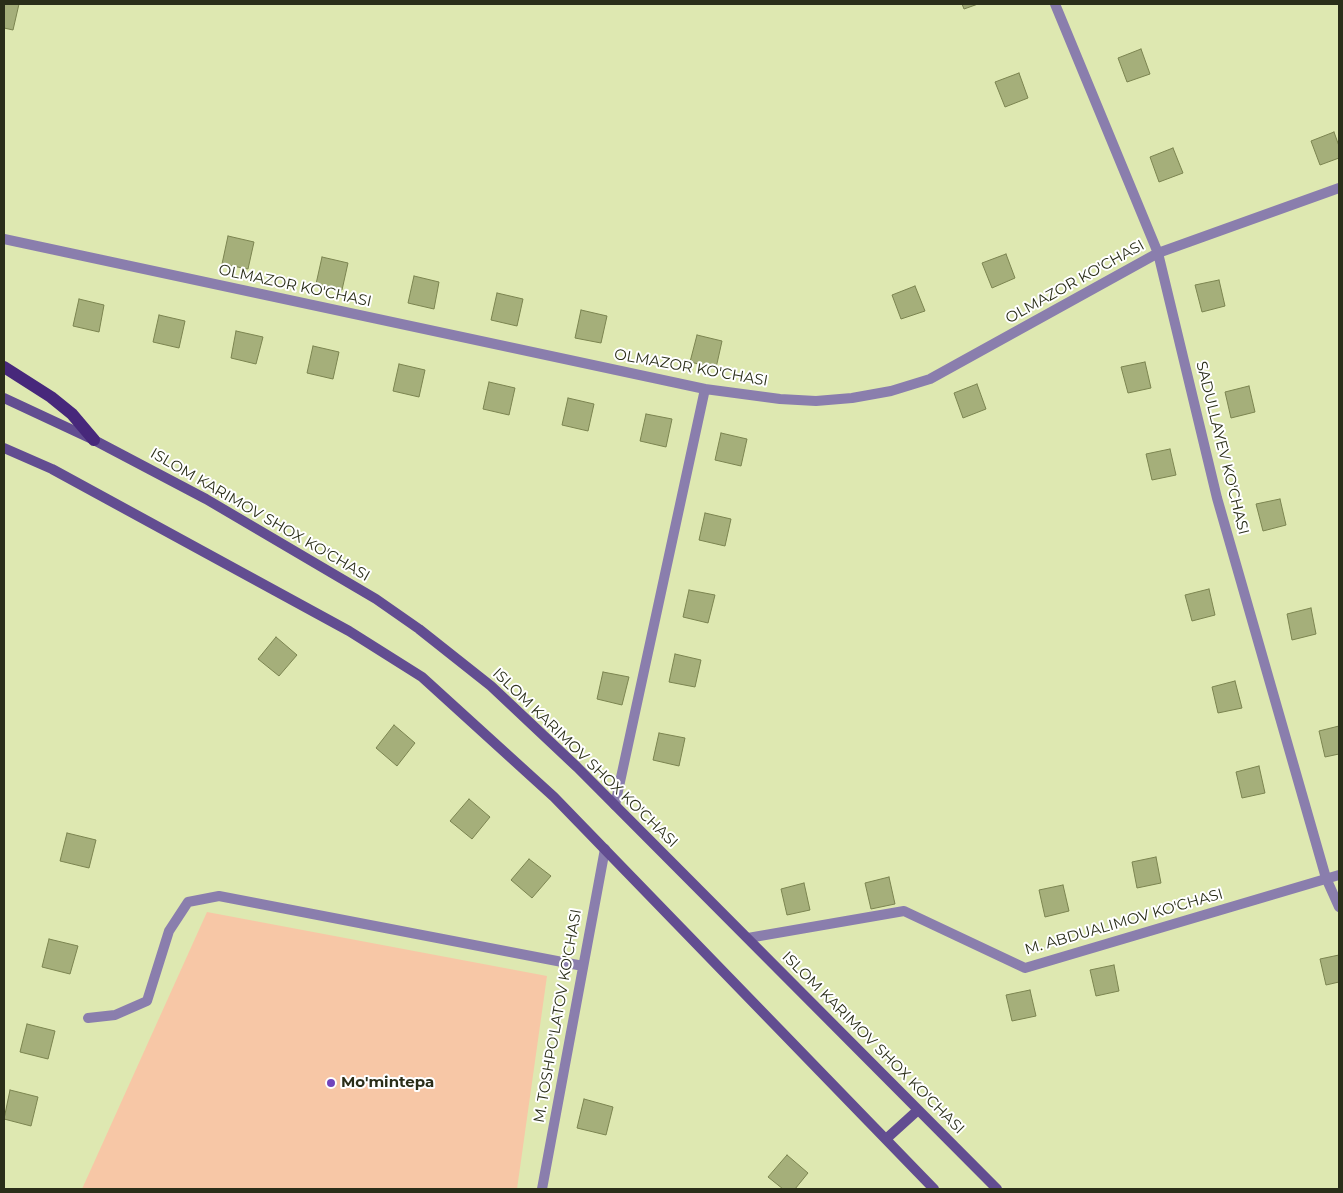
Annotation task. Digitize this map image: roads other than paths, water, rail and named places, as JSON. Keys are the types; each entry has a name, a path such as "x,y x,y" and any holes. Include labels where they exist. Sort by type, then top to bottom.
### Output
{"main road":[{"path":"4,367 52,397 72,414 94,440"},
{"name":"ISLOM KARIMOV SHOX KO'CHASI","path":"4,398 94,440 206,499 376,598 419,629 491,686 615,804 997,1189"},
{"path":"4,448 52,469 349,631 422,677 554,796 934,1189"},
{"path":"886,1139 918,1110"}],"street":[{"name":"SADULLAYEV KO'CHASI","path":"1055,4 1158,253 1217,498 1326,878 1339,907"},
{"name":"OLMAZOR KO'CHASI","path":"4,239 705,389 780,399 816,401 852,398 891,391 930,378 1158,253 1339,188"},
{"path":"615,804 705,389"},
{"name":"M. TOSHPO'LATOV KO'CHASI","path":"542,1189 605,849"},
{"name":"M. ABDUALIMOV KO'CHASI","path":"748,938 904,911 1025,968 1339,874"},
{"path":"88,1018 115,1015 147,1001 169,931 188,902 219,896 583,966"}],"place":[{"name":"Mo'mintepa","path":"331,1083"}]}
